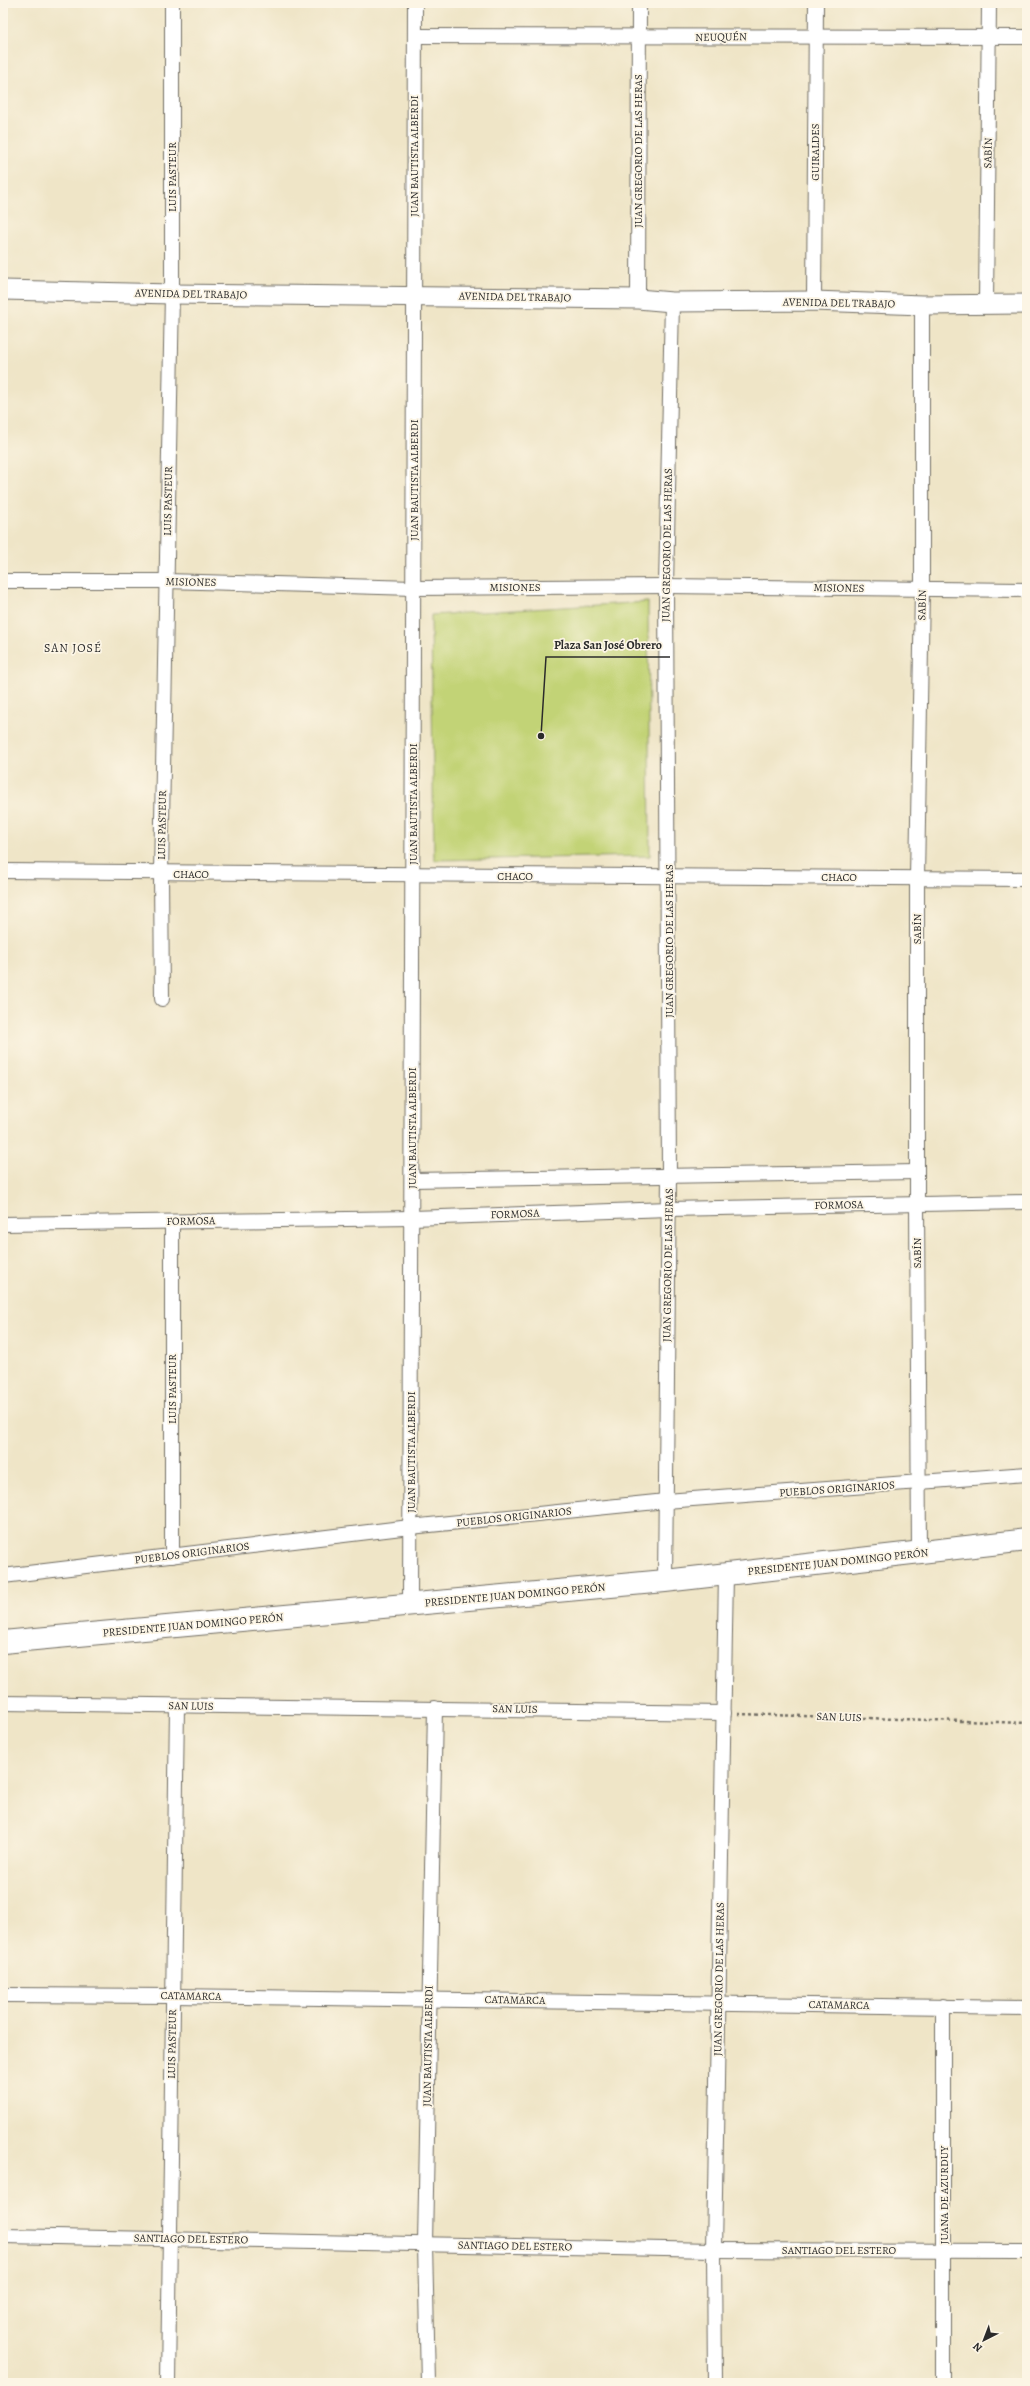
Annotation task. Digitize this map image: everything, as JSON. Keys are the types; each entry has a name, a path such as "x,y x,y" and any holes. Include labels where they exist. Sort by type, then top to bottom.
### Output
{"main road":[{"name":"AVENIDA DEL TRABAJO","path":"3,290 172,294 638,299 672,302 814,301 922,305 1027,304"},
{"name":"PRESIDENTE JUAN DOMINGO PERÓN","path":"3,1642 665,1581 1027,1540"}],"street":[{"name":"LUIS PASTEUR","path":"162,999 161,874 172,294 172,3"},
{"name":"JUAN BAUTISTA ALBERDI","path":"410,1605 415,3"},
{"name":"JUAN GREGORIO DE LAS HERAS","path":"638,299 640,3"},
{"name":"GUIRALDES","path":"814,301 816,3"},
{"name":"SABÍN","path":"986,304 989,3"},
{"name":"NEUQUÉN","path":"415,36 639,38 816,36 1027,37"},
{"name":"JUAN GREGORIO DE LAS HERAS","path":"665,1581 669,1209 669,877 666,586 672,302"},
{"name":"SABÍN","path":"920,1553 917,1203 917,878 922,589 922,305"},
{"name":"MISIONES","path":"3,581 166,581 414,588 666,586 1027,590"},
{"name":"CHACO","path":"3,871 161,874 1027,879"},
{"path":"412,1180 917,1172"},
{"name":"FORMOSA","path":"3,1224 412,1218 669,1209 1027,1202"},
{"name":"LUIS PASTEUR","path":"172,1222 172,1556"},
{"name":"PUEBLOS ORIGINARIOS","path":"3,1576 410,1527 666,1501 1027,1474"},
{"name":"JUAN GREGORIO DE LAS HERAS","path":"715,2383 714,2250 726,1574"},
{"name":"SAN LUIS","path":"3,1703 724,1713"},
{"name":"LUIS PASTEUR","path":"168,2383 177,1706"},
{"name":"JUAN BAUTISTA ALBERDI","path":"428,2383 425,2244 435,1708"},
{"name":"CATAMARCA","path":"3,1996 173,1996 1027,2008"},
{"name":"JUANA DE AZURDUY","path":"943,2006 943,2383"},
{"name":"SANTIAGO DEL ESTERO","path":"3,2236 170,2238 714,2250 1027,2251"}],"path":[{"name":"SAN LUIS","path":"724,1713 1027,1723"}],"green space":[{"path":"648,602 650,856 434,860 431,615"}],"place":[{"name":"Plaza San José Obrero","path":"541,736"}],"district":[{"name":"SAN JOSÉ","path":"73,648"}]}
